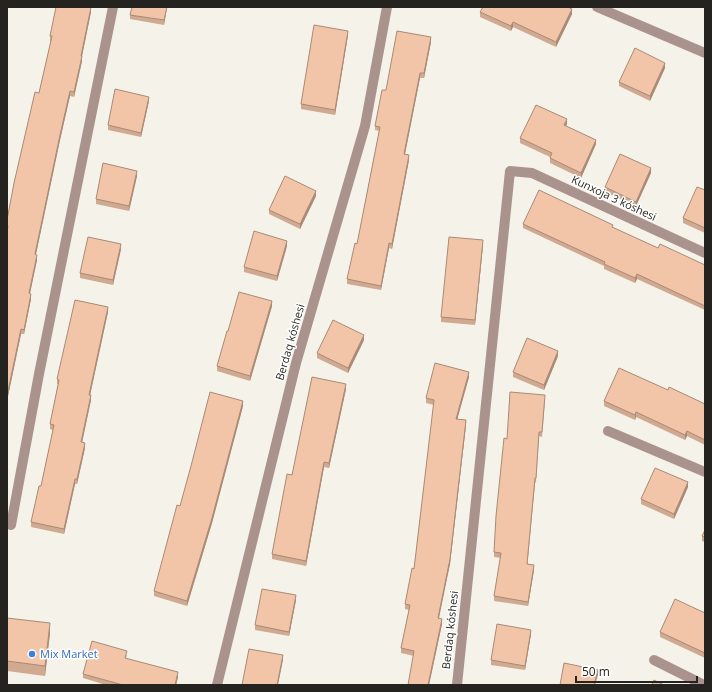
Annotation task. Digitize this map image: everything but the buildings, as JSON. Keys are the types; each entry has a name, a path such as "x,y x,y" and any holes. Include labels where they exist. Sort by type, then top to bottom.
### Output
{"street":[{"path":"11,525 39,374 113,7"},
{"name":"Berdaq kóshesi","path":"217,685 296,363 365,126 387,7"},
{"path":"597,7 705,53"},
{"name":"Berdaq kóshesi","path":"457,685 510,171"},
{"name":"Kunxoja 3 kóshesi","path":"510,171 532,173 705,254"},
{"path":"608,431 705,472"},
{"path":"654,660 704,685"}],"place":[{"name":"Mix Market","path":"32,654"}]}
